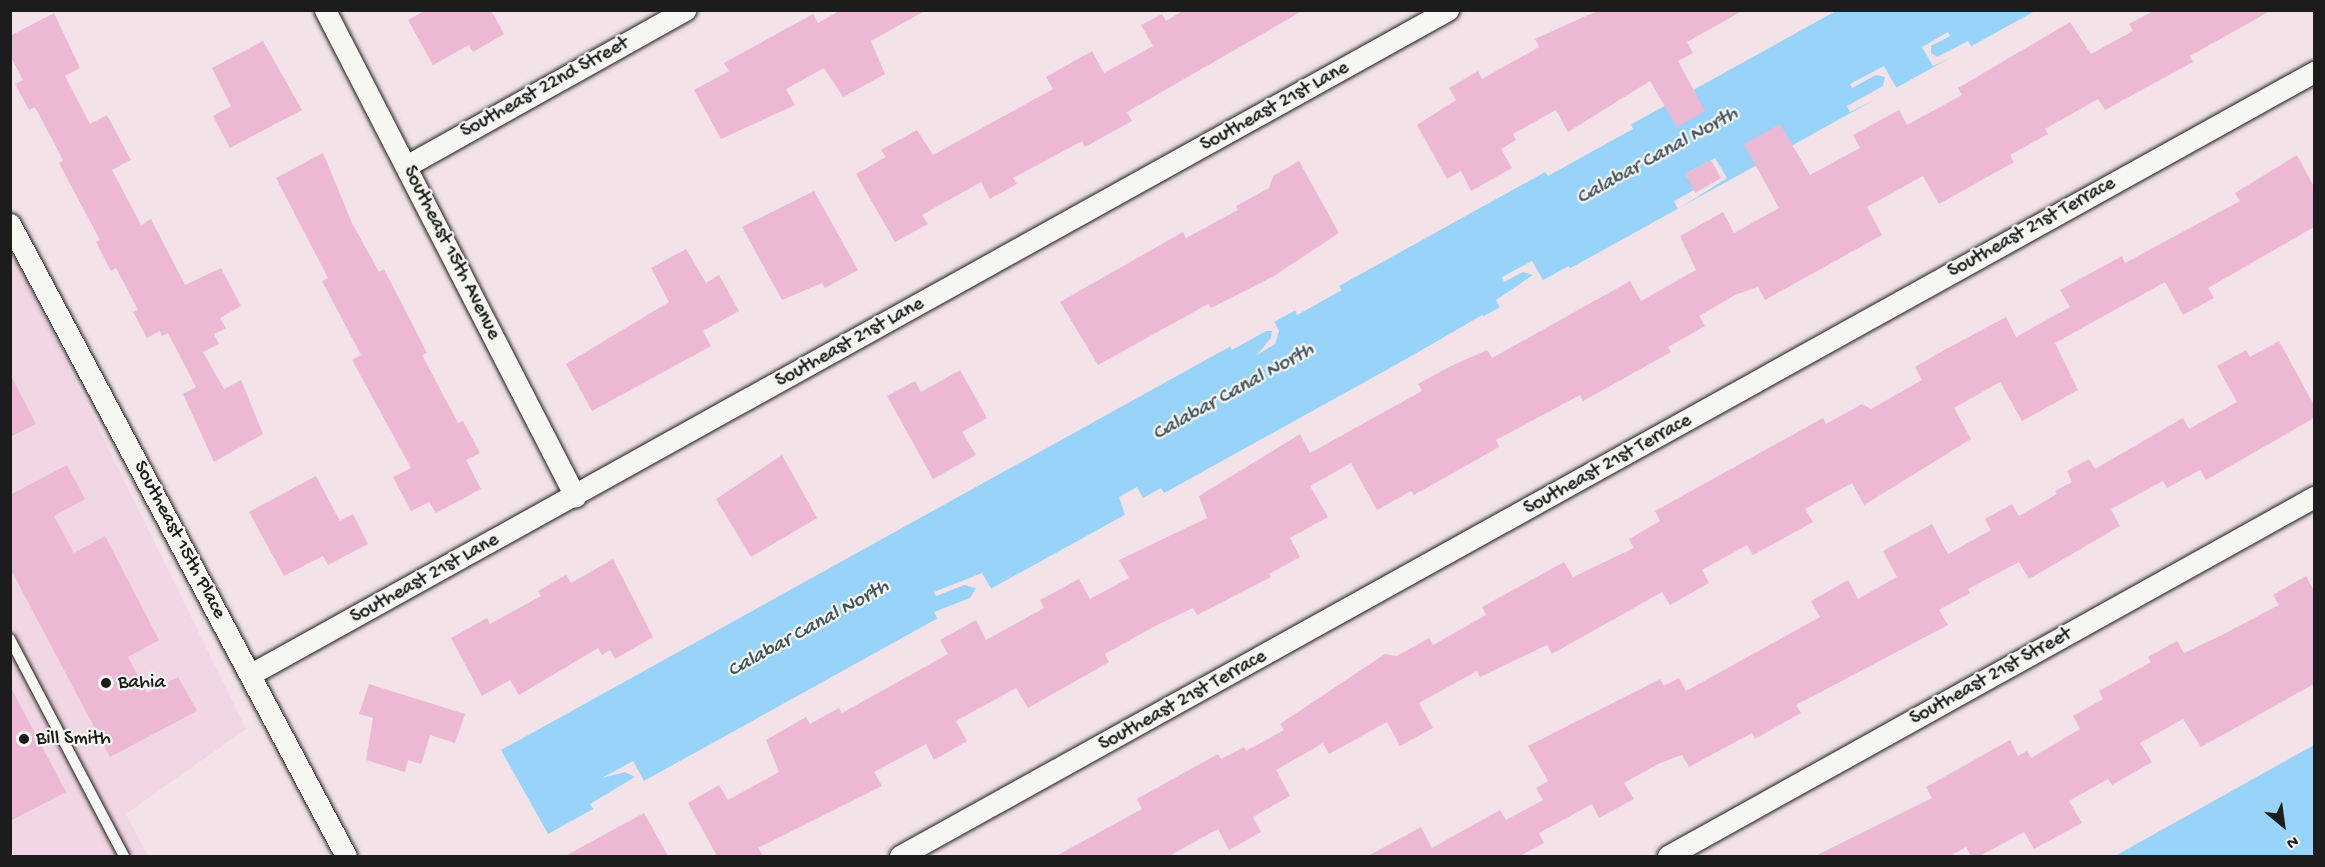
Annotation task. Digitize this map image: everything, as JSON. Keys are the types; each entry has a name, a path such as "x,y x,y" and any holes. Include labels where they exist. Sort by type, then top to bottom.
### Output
{"street":[{"name":"Southeast 15th Avenue","path":"325,10 575,496"},
{"name":"Southeast 22nd Street","path":"406,166 685,10"},
{"name":"Southeast 21st Lane","path":"251,674 1448,10"},
{"name":"Southeast 21st Terrace","path":"900,856 2314,72"},
{"name":"Southeast 15th Place","path":"10,224 346,856"},
{"name":"Southeast 21st Street","path":"1668,856 2314,497"}],"lane":[{"path":"10,639 124,856"}],"shaded area":[{"path":"10,247 246,729 126,814 148,856 11,856"}],"water":[{"name":"Calabar Canal North","path":"1836,11 2035,11 548,834 501,750"},
{"path":"2314,745 2314,856 2115,856"}],"pier":[{"path":"1948,32 1950,36 1931,46 1931,53 1937,57 1968,41 1972,48 1933,66 1922,47"},
{"path":"1884,66 1897,89 1850,112 1847,106 1883,86 1885,77 1876,75 1852,88 1850,84"},
{"path":"1631,124 1633,129 1548,176 1545,172 1587,145"},
{"path":"1715,158 1727,178 1678,209 1674,201 1717,177 1710,166 1687,178 1685,174"},
{"path":"1532,261 1543,280 1569,266 1570,269 1500,308 1496,300 1533,275 1523,272 1504,282 1502,277"},
{"path":"1337,283 1342,290 1297,315 1295,310"},
{"path":"1482,315 1484,317 1398,368 1396,365"},
{"path":"1274,321 1279,331 1275,344 1257,355 1271,338 1272,331 1266,331 1232,350 1228,343"},
{"path":"1137,487 1143,498 1161,488 1164,493 1126,518 1119,497"},
{"path":"982,573 992,590 938,620 934,612 970,598 976,588 964,585 936,596 934,592"},
{"path":"633,761 644,781 595,812 590,804 635,777 625,772 602,778"}],"building":[{"path":"426,10 491,10 504,34 473,52 469,45 433,65 408,20"},
{"path":"841,10 926,10 871,41 885,74 843,97 824,68 786,89 795,105 721,139 694,90 729,71 724,63 813,14 818,23"},
{"path":"1184,10 1304,10 1127,112 1132,121 1085,147 1082,141 1013,178 1017,184 990,199 981,182 922,215 928,224 895,242 856,174 886,157 881,150 917,130 933,155 1053,89 1046,77 1092,51 1104,73 1153,46 1141,25 1162,14 1166,21"},
{"path":"1599,10 1744,10 1687,42 1693,53 1678,61 1705,111 1677,127 1650,81 1568,132 1556,110 1513,134 1516,140 1501,149 1512,168 1471,191 1461,171 1447,179 1417,125 1456,100 1449,88 1478,71 1482,79 1539,47 1535,39"},
{"path":"2155,10 2272,10 2190,56 2193,62 2105,110 2098,99 2045,129 2048,134 2010,155 2014,162 1939,204 1923,176 1867,207 1882,235 1765,300 1758,287 1735,295 1699,316 1705,326 1668,347 1671,352 1583,401 1580,395 1496,440 1499,447 1414,495 1411,491 1377,510 1351,463 1310,486 1328,517 1290,538 1300,557 1269,574 1271,577 1197,615 1193,608 1155,626 1105,654 1109,662 1028,708 1016,688 956,721 967,741 934,760 926,744 874,772 882,786 758,848 763,856 717,856 688,803 719,785 728,800 779,772 766,740 806,717 810,724 839,708 842,713 948,654 940,640 976,620 986,640 1044,608 1040,600 1079,579 1090,599 1129,578 1119,560 1207,518 1199,496 1300,434 1310,453 1422,391 1418,384 1451,366 1487,350 1492,358 1630,281 1641,301 1696,270 1680,236 1723,212 1734,233 1779,208 1744,144 1780,124 1810,175 1860,148 1853,135 1899,110 1907,125 1962,95 1958,88 2070,22 2091,54 2133,31 2129,24"},
{"path":"54,13 80,68 65,76 90,124 107,115 131,160 112,170 141,225 151,219 185,285 221,268 241,306 220,318 226,328 214,334 219,344 203,352 224,389 241,380 263,434 214,462 183,394 196,387 168,333 162,336 160,331 147,338 133,312 138,310 116,268 111,271 96,242 100,240 59,163 63,160 35,107 29,110 15,84 23,80 10,55 10,36"},
{"path":"263,41 302,110 230,148 213,116 231,106 212,68"},
{"path":"323,153 352,223 379,272 384,269 427,353 422,355 458,423 463,421 480,453 466,460 481,489 436,513 429,502 411,511 393,477 411,468 352,360 361,355 322,281 328,278 276,178"},
{"path":"2297,155 2314,187 2314,227 2208,288 2214,298 2183,315 2165,282 2055,343 2078,390 2022,421 2000,382 1954,408 1971,439 1864,505 1852,483 1805,509 1813,522 1753,555 1747,545 1702,570 1709,583 1670,605 1662,592 1552,654 1547,645 1480,677 1477,671 1419,703 1433,728 1400,746 1387,722 1329,754 1323,743 1276,770 1290,796 1253,817 1261,832 1229,850 1218,829 1169,856 1056,856 1142,809 1137,799 1169,781 1218,754 1221,759 1244,747 1246,751 1284,730 1280,724 1385,654 1397,656 1429,638 1433,645 1486,615 1482,607 1564,562 1573,577 1634,548 1629,539 1660,521 1655,511 1823,418 1826,424 1862,404 1871,409 1922,380 1915,367 1946,349 2006,317 2016,337 2070,307 2060,290 2122,256 2125,263 2240,201 2235,193"},
{"path":"1711,160 1721,178 1695,193 1685,174"},
{"path":"1299,161 1339,233 1274,276 1211,308 1208,304 1098,365 1060,302 1183,232 1186,238 1238,210 1236,206 1269,188 1273,176"},
{"path":"814,191 858,270 825,288 822,283 782,300 742,227"},
{"path":"686,249 706,283 719,275 739,311 703,331 711,346 592,411 566,364 669,302 651,268"},
{"path":"2279,341 2314,405 2314,418 2206,480 2200,470 2167,488 2163,481 2111,509 2120,526 2029,579 2019,562 1968,589 1970,593 1939,610 1948,625 1796,705 1801,713 1755,739 1752,733 1689,767 1682,755 1660,763 1624,783 1634,799 1599,818 1592,804 1539,833 1544,843 1520,856 1368,856 1421,827 1432,848 1500,810 1506,820 1543,800 1536,788 1548,781 1528,746 1660,679 1664,686 1679,678 1686,691 1820,617 1811,601 1848,580 1858,599 1897,577 1883,551 1932,524 1948,554 1991,530 1985,519 2012,504 2019,516 2057,494 2055,491 2072,482 2067,471 2089,459 2095,469 2183,418 2189,429 2237,402 2217,366 2246,350 2250,357"},
{"path":"960,370 987,418 962,432 976,455 933,479 887,396 915,381 921,392"},
{"path":"10,374 36,424 10,437"},
{"path":"782,455 817,518 751,557 716,499"},
{"path":"67,465 85,499 54,516 74,553 105,536 159,640 128,657 147,693 178,677 197,711 110,757 10,568 10,495"},
{"path":"316,476 340,521 353,514 368,544 328,565 323,556 284,576 249,512"},
{"path":"613,559 653,637 615,659 610,650 602,655 598,648 519,695 510,680 482,696 451,638 487,618 490,624 541,596 538,591 566,575 571,583"},
{"path":"2306,576 2314,591 2314,684 2201,747 2183,719 2140,743 2152,762 2112,785 2108,779 2069,801 2082,823 2034,849 2024,832 1980,856 1971,856 1966,847 1950,856 1815,856 1932,798 1926,787 2010,740 2018,756 2027,751 2031,758 2080,729 2073,716 2103,699 2099,691 2151,662 2148,657 2177,641 2184,653 2222,635 2279,605 2273,595"},
{"path":"369,684 465,714 455,743 430,735 421,764 408,760 405,772 366,760 373,718 359,714"},
{"name":"Bill Smith","path":"10,686 66,792 10,821"},
{"path":"644,813 668,856 565,856"}],"place":[{"name":"Bahia","path":"106,683"},
{"name":"Bill Smith","path":"24,739"}]}
